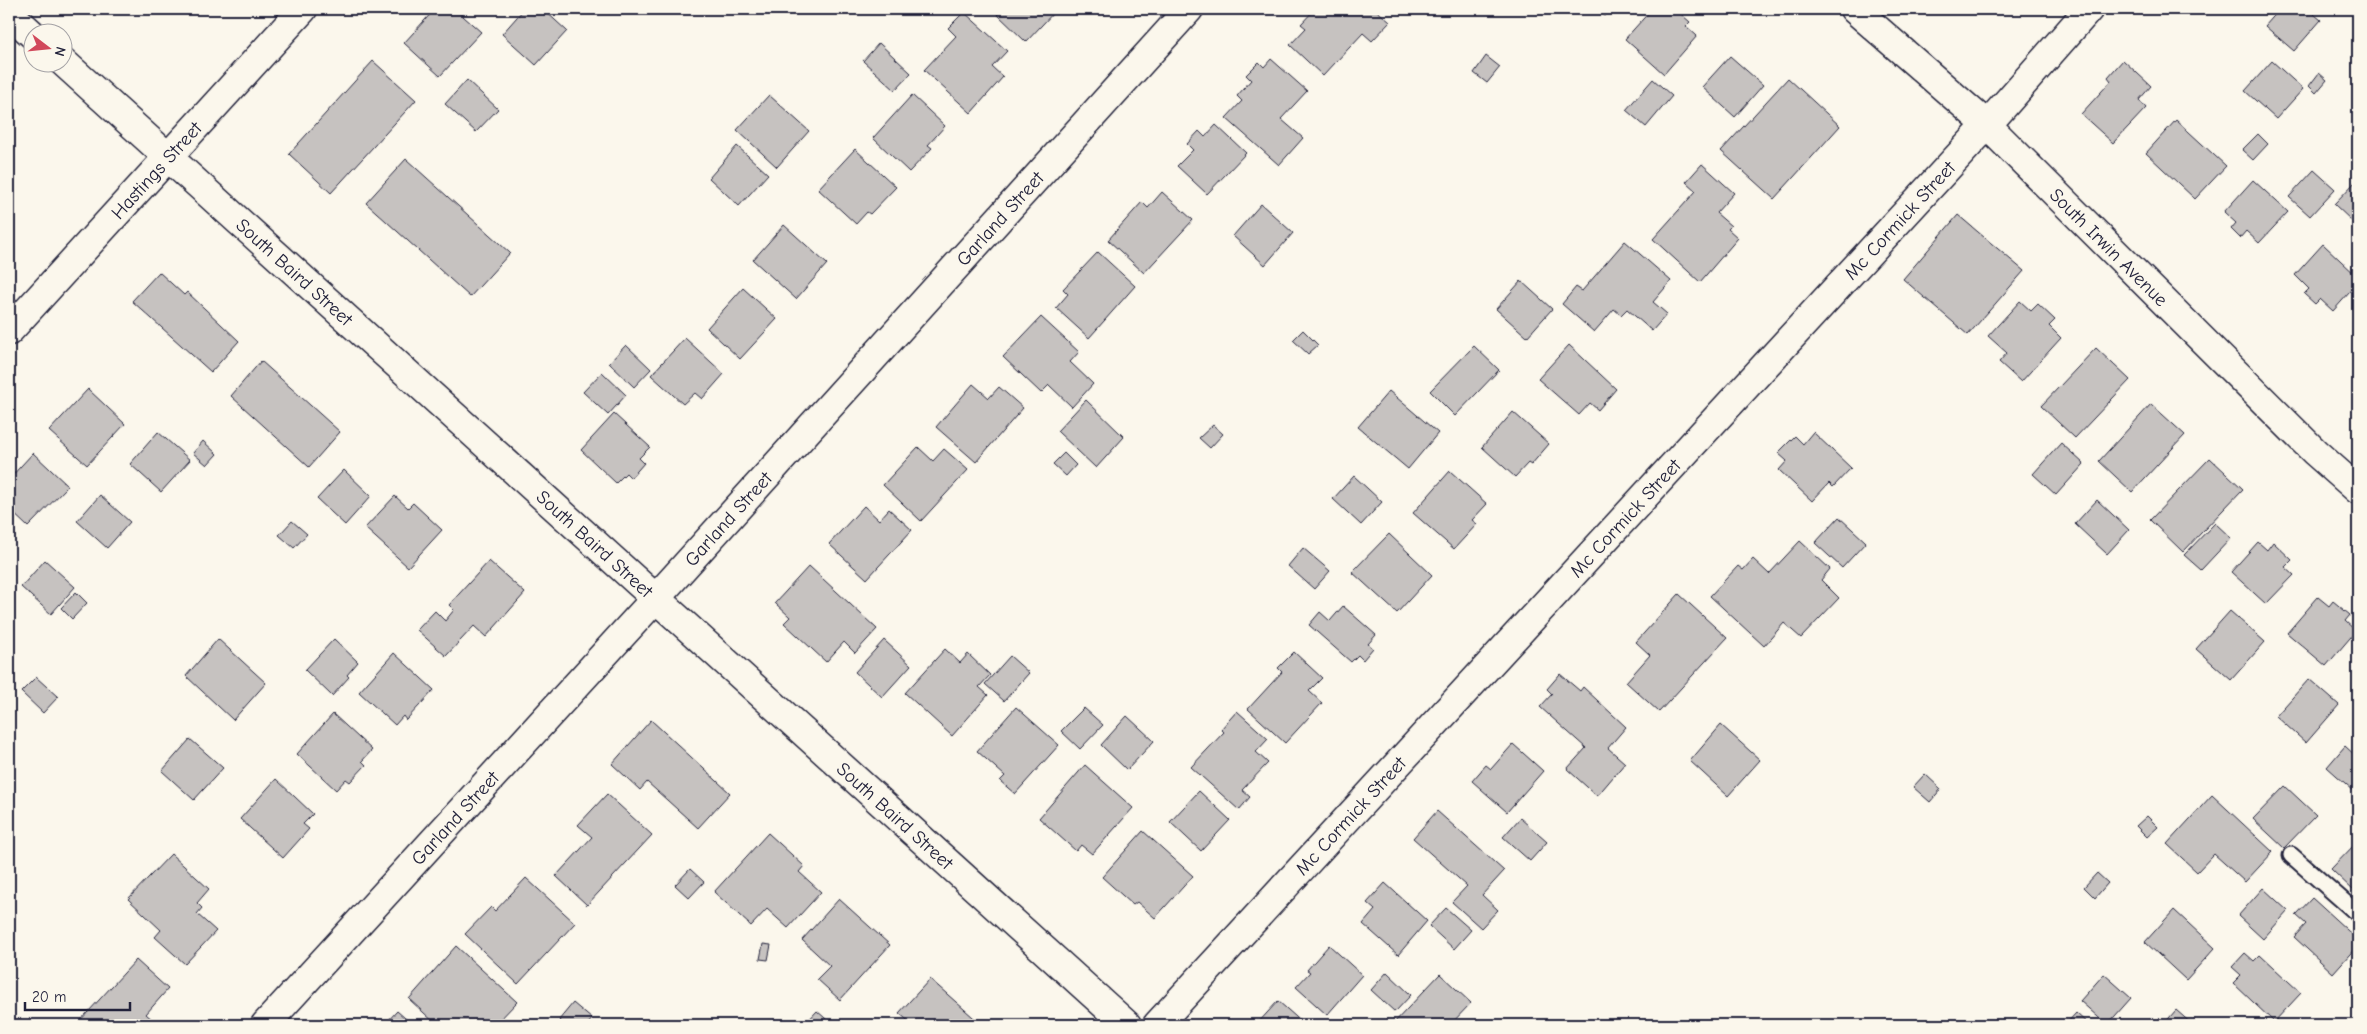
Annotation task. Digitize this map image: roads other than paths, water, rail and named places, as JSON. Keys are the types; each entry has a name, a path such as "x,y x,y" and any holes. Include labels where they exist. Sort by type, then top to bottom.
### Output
{"street":[{"name":"Hastings Street","path":"9,331 302,9"},
{"name":"Garland Street","path":"265,1025 656,598 1189,9"},
{"name":"South Irwin Avenue","path":"1854,9 1987,125 2315,452 2358,490"},
{"name":"Mc Cormick Street","path":"1157,1025 1987,125 2089,9"},
{"path":"9,13 22,25"},
{"name":"South Baird Street","path":"72,70 1127,1025"}],"lane":[{"path":"2291,855 2358,914"}]}
